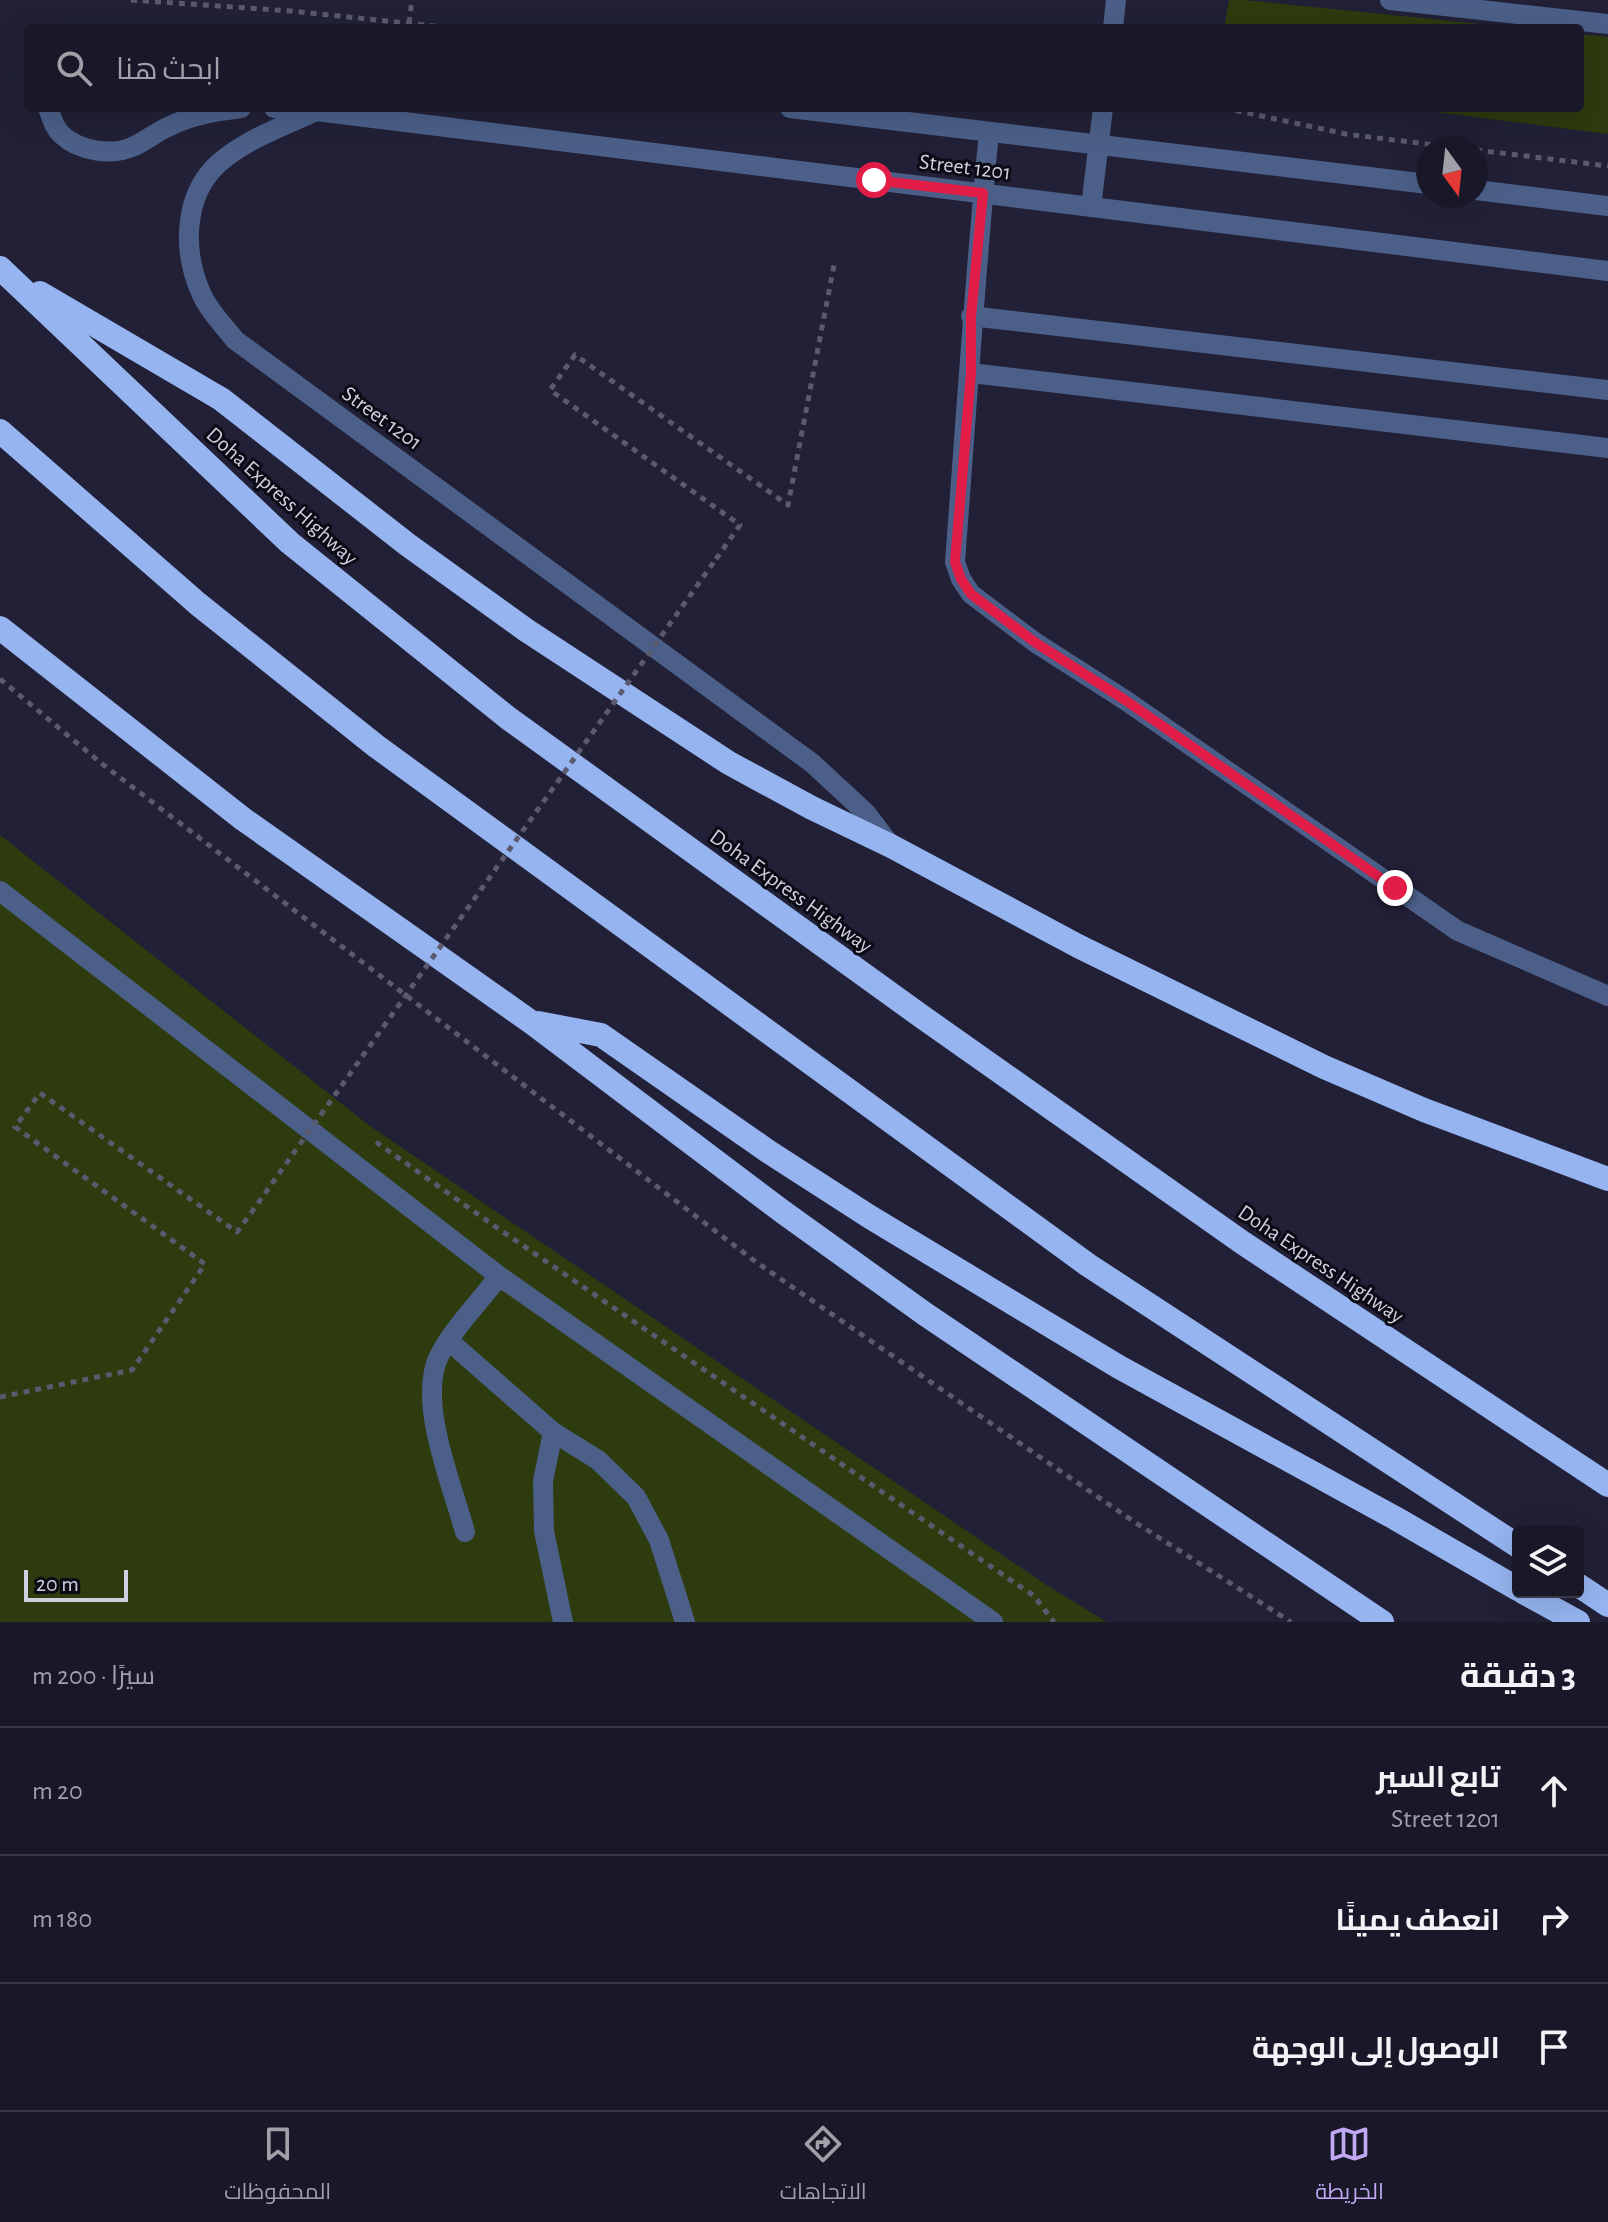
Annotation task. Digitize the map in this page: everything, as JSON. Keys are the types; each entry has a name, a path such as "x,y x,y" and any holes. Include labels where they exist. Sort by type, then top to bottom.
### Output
{"highway":[{"path":"2,270 221,399 408,545 526,630 729,763 1078,946 1324,1067 1424,1110 1608,1179"},
{"name":"Doha Express Highway","path":"2,270 290,543 508,718 1230,1234 1608,1485"},
{"path":"0,431 198,604 376,746 1088,1265 1512,1542"},
{"path":"0,628 243,819 531,1022 783,1212 925,1314 1382,1622"},
{"path":"531,1022 601,1035 769,1152 870,1217 1119,1367 1512,1586"},
{"path":"1584,1589 1608,1605"},
{"path":"1534,1598 1578,1622"}],"street":[{"path":"1113,24 1116,0"},
{"path":"1390,0 1608,24"},
{"path":"50,112 62,135 95,150 112,152 131,148 170,125 209,112"},
{"name":"Street 1201","path":"314,112 263,135 220,162 198,187 189,219 191,255 202,295 235,340 812,763 866,813 891,846"},
{"name":"Street 1201","path":"324,112 1608,271"},
{"name":"Street 1201","path":"823,112 1416,183"},
{"path":"1091,207 1103,112"},
{"path":"989,132 971,316 971,373 955,562 971,594 1036,643 1125,700 1458,931 1608,996"},
{"path":"1488,191 1608,206"},
{"path":"971,316 1608,390"},
{"path":"971,373 1608,448"},
{"path":"0,891 499,1276 993,1622"},
{"path":"465,1532 431,1400 431,1378 449,1341 499,1276"},
{"path":"449,1341 553,1432 598,1460 636,1497 659,1540 685,1622"},
{"path":"553,1432 543,1481 544,1531 563,1622"}],"path":[{"path":"131,0 418,24"},
{"path":"409,23 412,0"},
{"path":"1243,112 1346,134 1416,143"},
{"path":"1488,151 1608,166"},
{"path":"0,1397 132,1370 205,1264 15,1127 40,1093 237,1232 740,525 550,390 575,355 788,505 834,265"},
{"path":"0,679 101,763 756,1262 1133,1521 1291,1622"},
{"path":"314,1098 327,1107"},
{"path":"365,1135 1034,1596 1054,1622"}],"green space":[{"path":"1229,0 1244,0 1481,24 1225,24"},
{"path":"1584,34 1608,37 1608,134 1435,112 1584,112"},
{"path":"0,835 370,1126 1048,1586 1107,1622 0,1622"}],"route":[{"path":"874,180 983,193 971,316 971,373 955,562 971,594 1036,643 1125,700 1395,888"}]}
